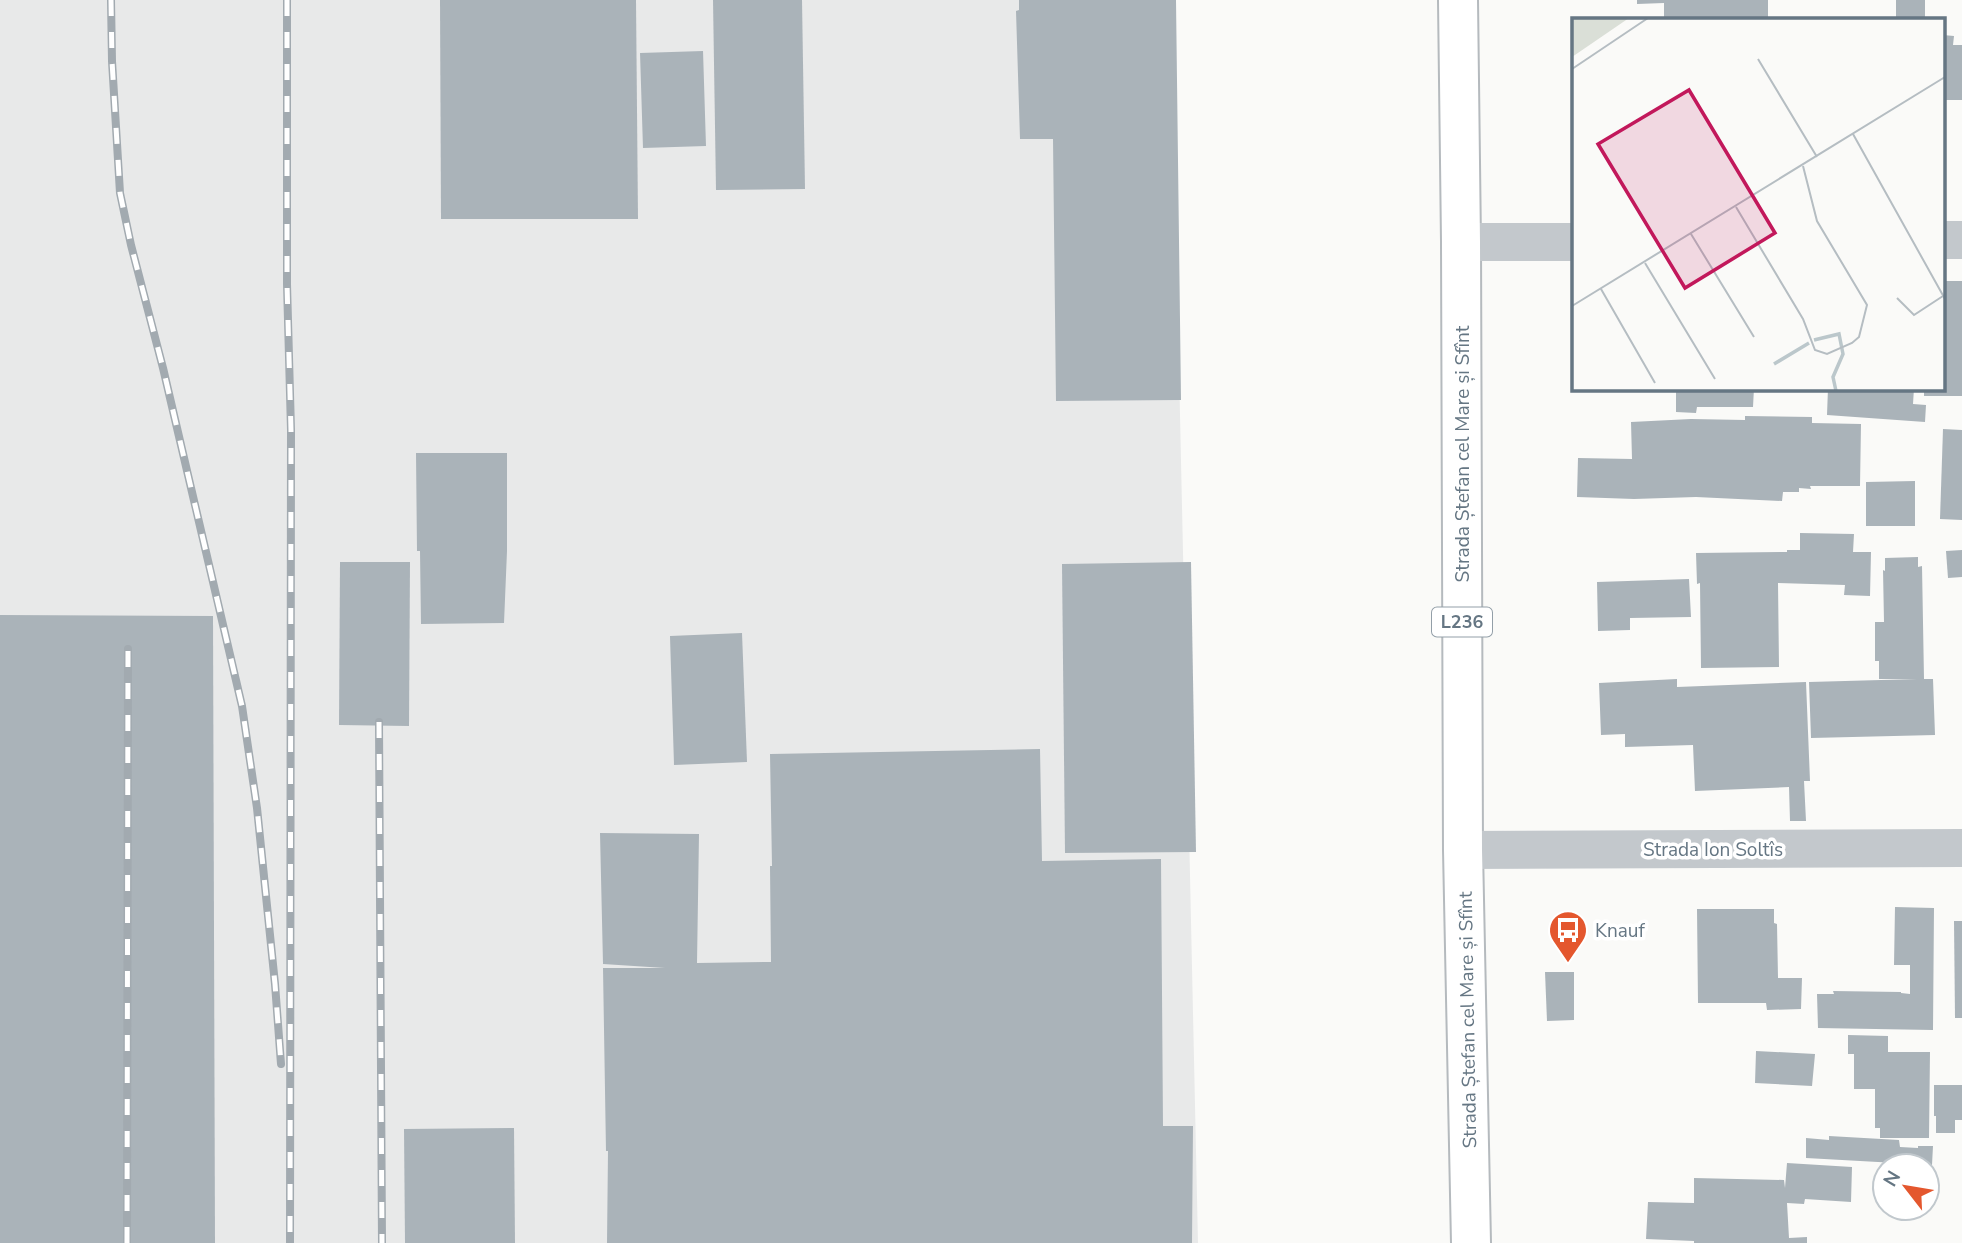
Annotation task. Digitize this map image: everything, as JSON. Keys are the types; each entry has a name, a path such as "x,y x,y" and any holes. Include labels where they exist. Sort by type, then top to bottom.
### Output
{"main road":[{"name":"Strada Ștefan cel Mare și Sfînt","path":"1458,0 1463,850 1471,1243"}],"street":[{"path":"1944,240 1962,240"},
{"path":"1461,242 1572,242"},
{"name":"Strada Ion Soltîs","path":"1463,850 1962,848"}],"shaded area":[{"path":"0,0 1171,0 1198,1243 0,1243"}],"building":[{"path":"440,0 636,0 638,219 441,219"},
{"path":"713,0 802,0 805,189 716,190"},
{"path":"1019,0 1176,0 1181,400 1056,401 1053,139 1020,139 1016,11 1019,10"},
{"path":"1637,0 1768,0 1768,18 1664,18 1664,3 1637,4"},
{"path":"1896,0 1925,0 1925,18 1896,18"},
{"path":"1944,35 1954,36 1953,45 1962,45 1962,100 1944,100"},
{"path":"703,51 706,146 643,148 640,53"},
{"path":"1944,281 1962,281 1962,396 1924,396 1924,390 1944,390"},
{"path":"1676,390 1754,390 1753,407 1697,407 1696,413 1676,412"},
{"path":"1828,390 1914,390 1913,404 1926,405 1925,422 1827,415"},
{"path":"1745,416 1812,417 1812,423 1861,424 1860,486 1799,488 1799,492 1783,492 1782,501 1696,497 1577,497 1578,458 1632,459 1631,422 1745,420"},
{"path":"1943,429 1962,430 1962,520 1940,519"},
{"path":"416,453 507,453 504,623 421,624"},
{"path":"1915,481 1915,526 1866,526 1866,482"},
{"path":"1800,533 1854,534 1853,552 1871,552 1870,596 1844,595 1845,585 1778,583 1779,667 1701,668 1700,583 1697,584 1696,553 1800,550"},
{"path":"1962,550 1962,577 1948,578 1946,551"},
{"path":"1918,557 1918,567 1922,566 1924,679 1933,679 1935,735 1811,738 1809,682 1917,679 1879,679 1879,661 1875,661 1875,622 1884,622 1885,558"},
{"path":"340,562 410,562 409,726 339,725"},
{"path":"1191,562 1196,852 1065,853 1062,564"},
{"path":"1689,579 1691,617 1630,618 1630,630 1598,631 1597,582"},
{"path":"0,615 213,616 215,1243 0,1243"},
{"path":"742,633 747,762 674,765 670,636"},
{"path":"1677,679 1677,687 1806,682 1810,781 1804,781 1806,821 1790,821 1789,787 1695,791 1693,745 1625,747 1625,734 1601,735 1599,683"},
{"path":"1040,749 1042,861 1161,859 1163,1126 1193,1126 1192,1243 607,1243 608,1151 603,968 665,968 603,964 600,833 699,834 697,963 771,962 770,754"},
{"path":"1895,907 1934,908 1933,1030 1818,1028 1817,994 1834,994 1833,991 1910,994 1910,965 1894,965"},
{"path":"1697,909 1774,909 1774,923 1777,924 1778,978 1802,978 1801,1009 1767,1010 1766,1003 1698,1003"},
{"path":"1954,921 1962,921 1962,1018 1955,1018"},
{"path":"1545,972 1574,972 1574,1020 1547,1021"},
{"path":"1848,1035 1888,1036 1888,1052 1930,1052 1929,1138 1880,1138 1880,1128 1875,1128 1875,1089 1854,1089 1854,1054 1848,1054"},
{"path":"1756,1051 1815,1054 1812,1086 1755,1083"},
{"path":"1934,1085 1962,1085 1962,1120 1955,1120 1955,1133 1936,1133"},
{"path":"514,1128 515,1243 405,1243 404,1129"},
{"path":"1829,1136 1899,1140 1900,1147 1933,1146 1933,1152 1871,1152 1871,1162 1806,1158 1806,1138 1829,1140"},
{"path":"1787,1163 1852,1167 1851,1202 1805,1199 1804,1204 1787,1203 1789,1238 1807,1237 1807,1243 1694,1243 1646,1239 1648,1202 1694,1203 1694,1178 1784,1180 1785,1188"}],"railway":[{"path":"111,0 120,193 242,706 257,808 281,1064"},
{"path":"287,0 287,284 291,430 290,1243"},
{"path":"127,1243 128,649"},
{"path":"379,722 382,1243"}],"place":[{"name":"Knauf","path":"1568,964"}]}
